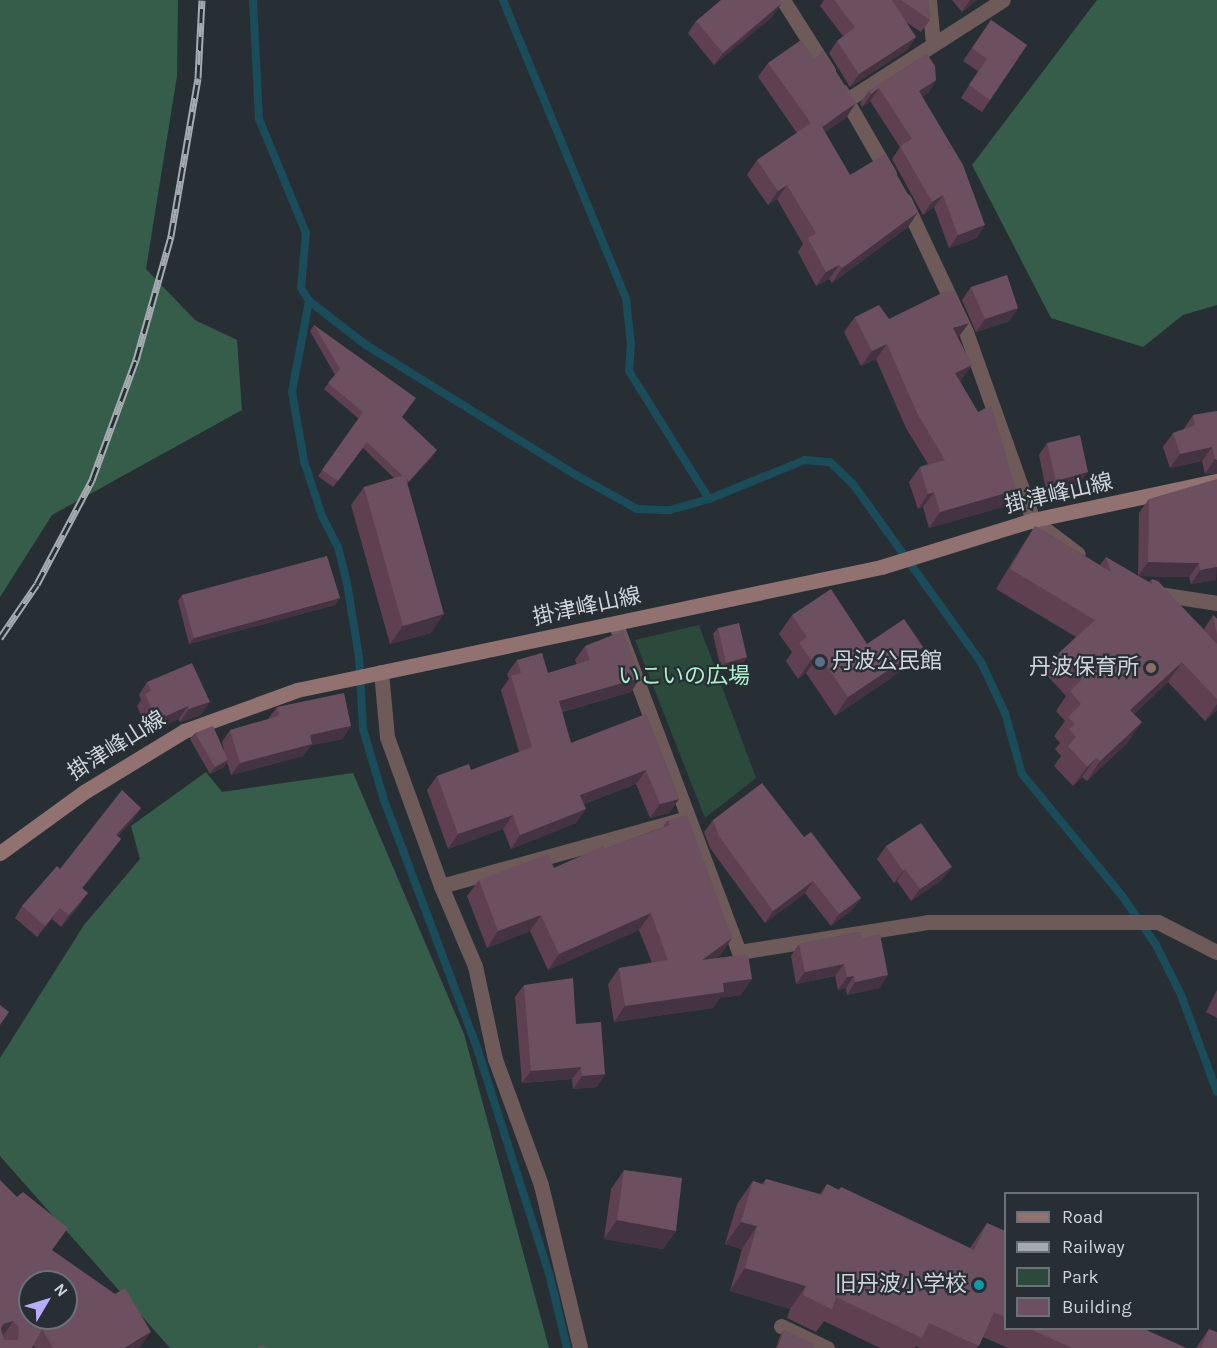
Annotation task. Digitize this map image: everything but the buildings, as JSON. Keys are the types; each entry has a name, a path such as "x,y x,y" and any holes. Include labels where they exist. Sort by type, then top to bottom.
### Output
{"main road":[{"name":"掛津峰山線","path":"0,854 84,792 184,731 297,690 616,625 881,567 1033,520 1217,481"}],"street":[{"path":"783,0 847,100 927,246 966,333 1033,520 1087,561"},
{"path":"929,0 933,44"},
{"path":"847,100 1003,0"},
{"path":"1134,586 1153,594 1217,603"},
{"path":"616,625 739,952 927,922 1158,922 1217,952"},
{"path":"377,673 387,737 441,886 475,966 495,1059 528,1140 580,1348"},
{"path":"441,886 690,817"},
{"path":"781,1326 826,1348"}],"green space":[{"path":"0,0 178,0 177,76 146,269 195,320 237,340 242,410 52,515 0,597"},
{"path":"1097,0 1217,0 1217,305 1183,315 1143,347 1051,318 972,165"},
{"name":"いこいの広場","path":"699,625 756,778 705,818 635,640"},
{"path":"206,772 222,792 353,773 464,1034 549,1348 170,1348 0,1156 0,1058 84,925 140,859 131,826"}],"waterway":[{"path":"253,0 259,119 306,233 301,288 309,301 366,345 576,475 637,509 670,510 709,499 805,460 830,462 853,484 981,662 1005,713 1022,774 1123,897 1156,945 1181,995 1217,1092"},
{"path":"503,0 626,299 631,344 629,371 709,499"},
{"path":"309,301 292,392 304,461 322,516 338,547 347,583 359,657 363,729 384,800 477,1048 550,1277 567,1348"}],"railway":[{"path":"0,638 37,584 92,480 136,360 171,236 198,78 202,0"}],"place":[{"name":"丹波公民館","path":"820,662"},
{"name":"丹波保育所","path":"1151,668"},
{"name":"旧丹波小学校","path":"979,1285"}]}
